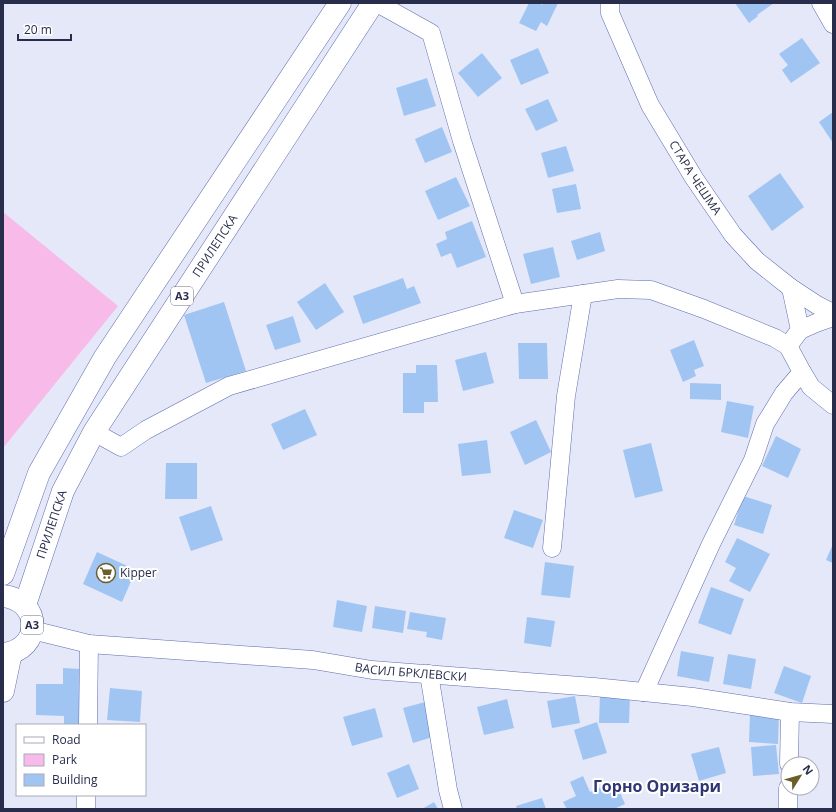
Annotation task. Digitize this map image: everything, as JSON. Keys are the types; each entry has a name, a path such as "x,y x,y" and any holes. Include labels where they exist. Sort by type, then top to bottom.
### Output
{"main road":[{"name":"A3","path":"3,574 39,473 105,357 340,3"},
{"name":"ПРИЛЕПСКА","path":"25,605 63,491 94,432 373,3"},
{"name":"A3","path":"3,596 11,597 25,605 30,612 32,621 30,638 25,645 19,650 7,654 3,691"}],"street":[{"path":"377,3 430,33 462,141 515,304"},
{"name":"СТАРА ЧЕШМА","path":"610,3 610,13 650,105 694,178 733,235 757,261 791,288 817,305 833,313"},
{"path":"821,3 833,24"},
{"path":"791,288 800,330"},
{"path":"94,432 121,447 146,430 229,386 515,304 618,289 651,290 704,309 775,338 788,346 811,387 833,405"},
{"path":"552,548 566,396 583,294"},
{"path":"788,346 800,330 833,317"},
{"path":"644,692 711,544 753,460 765,424 784,393 802,372"},
{"name":"ВАСИЛ БРКЛЕВСКИ","path":"32,630 89,644 313,660 372,670 586,686 693,697 790,712 833,714"},
{"path":"88,724 89,644"},
{"path":"429,674 448,790 453,809"},
{"path":"789,756 790,712"},
{"path":"86,796 86,809"},
{"path":"788,796 788,809"}],"green space":[{"path":"3,212 118,306 3,448"}],"building":[{"path":"529,3 539,3 542,5 543,3 558,3 547,26 541,22 536,31 519,23"},
{"path":"735,3 774,3 757,15 758,16 749,23"},
{"path":"802,38 820,63 791,83 782,70 788,65 779,54"},
{"path":"538,48 549,73 521,85 510,60"},
{"path":"482,53 502,78 478,97 458,73"},
{"path":"427,78 436,106 404,116 396,88"},
{"path":"548,99 558,121 536,131 525,109"},
{"path":"833,112 833,143 819,122"},
{"path":"442,127 452,152 425,163 415,139"},
{"path":"566,146 574,171 548,178 541,153"},
{"path":"780,173 804,207 772,231 748,196"},
{"path":"456,177 470,206 438,220 425,191"},
{"path":"576,184 581,209 557,213 552,189"},
{"path":"472,221 486,257 457,268 451,253 441,257 436,244 447,239 445,232"},
{"path":"600,232 605,251 577,260 571,241"},
{"path":"553,247 560,277 531,284 523,254"},
{"path":"403,278 407,289 414,286 421,303 363,324 353,296"},
{"path":"325,283 344,312 316,330 297,302"},
{"path":"224,302 246,371 206,383 184,315"},
{"path":"293,316 301,342 275,350 266,325"},
{"path":"694,340 704,366 694,370 696,376 683,382 670,350"},
{"path":"518,343 547,343 548,379 519,379"},
{"path":"486,352 494,383 463,391 455,360"},
{"path":"416,365 437,365 438,402 424,402 424,413 403,413 403,373 416,373"},
{"path":"690,383 721,384 721,400 690,399"},
{"path":"727,401 754,406 748,438 721,432"},
{"path":"305,409 317,435 283,450 271,424"},
{"path":"536,420 551,452 525,465 510,432"},
{"path":"776,436 801,449 788,478 762,466"},
{"path":"487,440 491,473 462,476 458,444"},
{"path":"651,443 663,491 635,498 623,450"},
{"path":"166,463 197,463 197,499 165,499"},
{"path":"743,496 772,505 763,534 734,525"},
{"path":"211,506 223,540 191,551 179,517"},
{"path":"514,510 543,520 533,548 504,538"},
{"path":"737,538 770,554 750,592 729,581 736,568 725,562"},
{"path":"833,544 833,563 826,560"},
{"path":"97,552 136,570 122,602 83,584"},
{"path":"545,562 574,566 570,598 541,595"},
{"path":"711,587 744,599 731,635 698,623"},
{"path":"337,600 367,606 362,632 333,627"},
{"path":"375,606 406,611 403,633 372,628"},
{"path":"410,612 446,618 442,640 426,637 427,632 407,629"},
{"path":"527,617 555,621 551,647 524,643"},
{"path":"681,651 714,657 709,682 677,676"},
{"path":"728,654 756,659 751,689 723,684"},
{"path":"784,666 811,676 802,703 774,693"},
{"path":"63,668 80,669 80,724 64,724 64,716 36,715 36,684 63,684"},
{"path":"110,688 142,691 140,722 107,720"},
{"path":"600,694 630,695 629,723 599,723"},
{"path":"575,696 580,723 552,728 547,701"},
{"path":"507,699 514,728 484,735 477,707"},
{"path":"425,702 436,736 413,743 403,708"},
{"path":"375,708 383,737 352,746 343,717"},
{"path":"750,713 779,714 778,744 749,742"},
{"path":"597,722 607,753 583,760 574,730"},
{"path":"776,745 779,774 753,776 751,747"},
{"path":"719,747 726,773 699,781 691,754"},
{"path":"409,764 419,789 397,798 387,773"},
{"path":"583,776 590,792 615,781 625,804 614,809 567,809 563,802 576,796 570,782"},
{"path":"542,798 546,809 517,809 516,806"},
{"path":"434,802 438,809 422,809"}],"place":[{"name":"Kipper","path":"106,573"}],"district":[{"name":"Горно Оризари","path":"657,786"}]}
